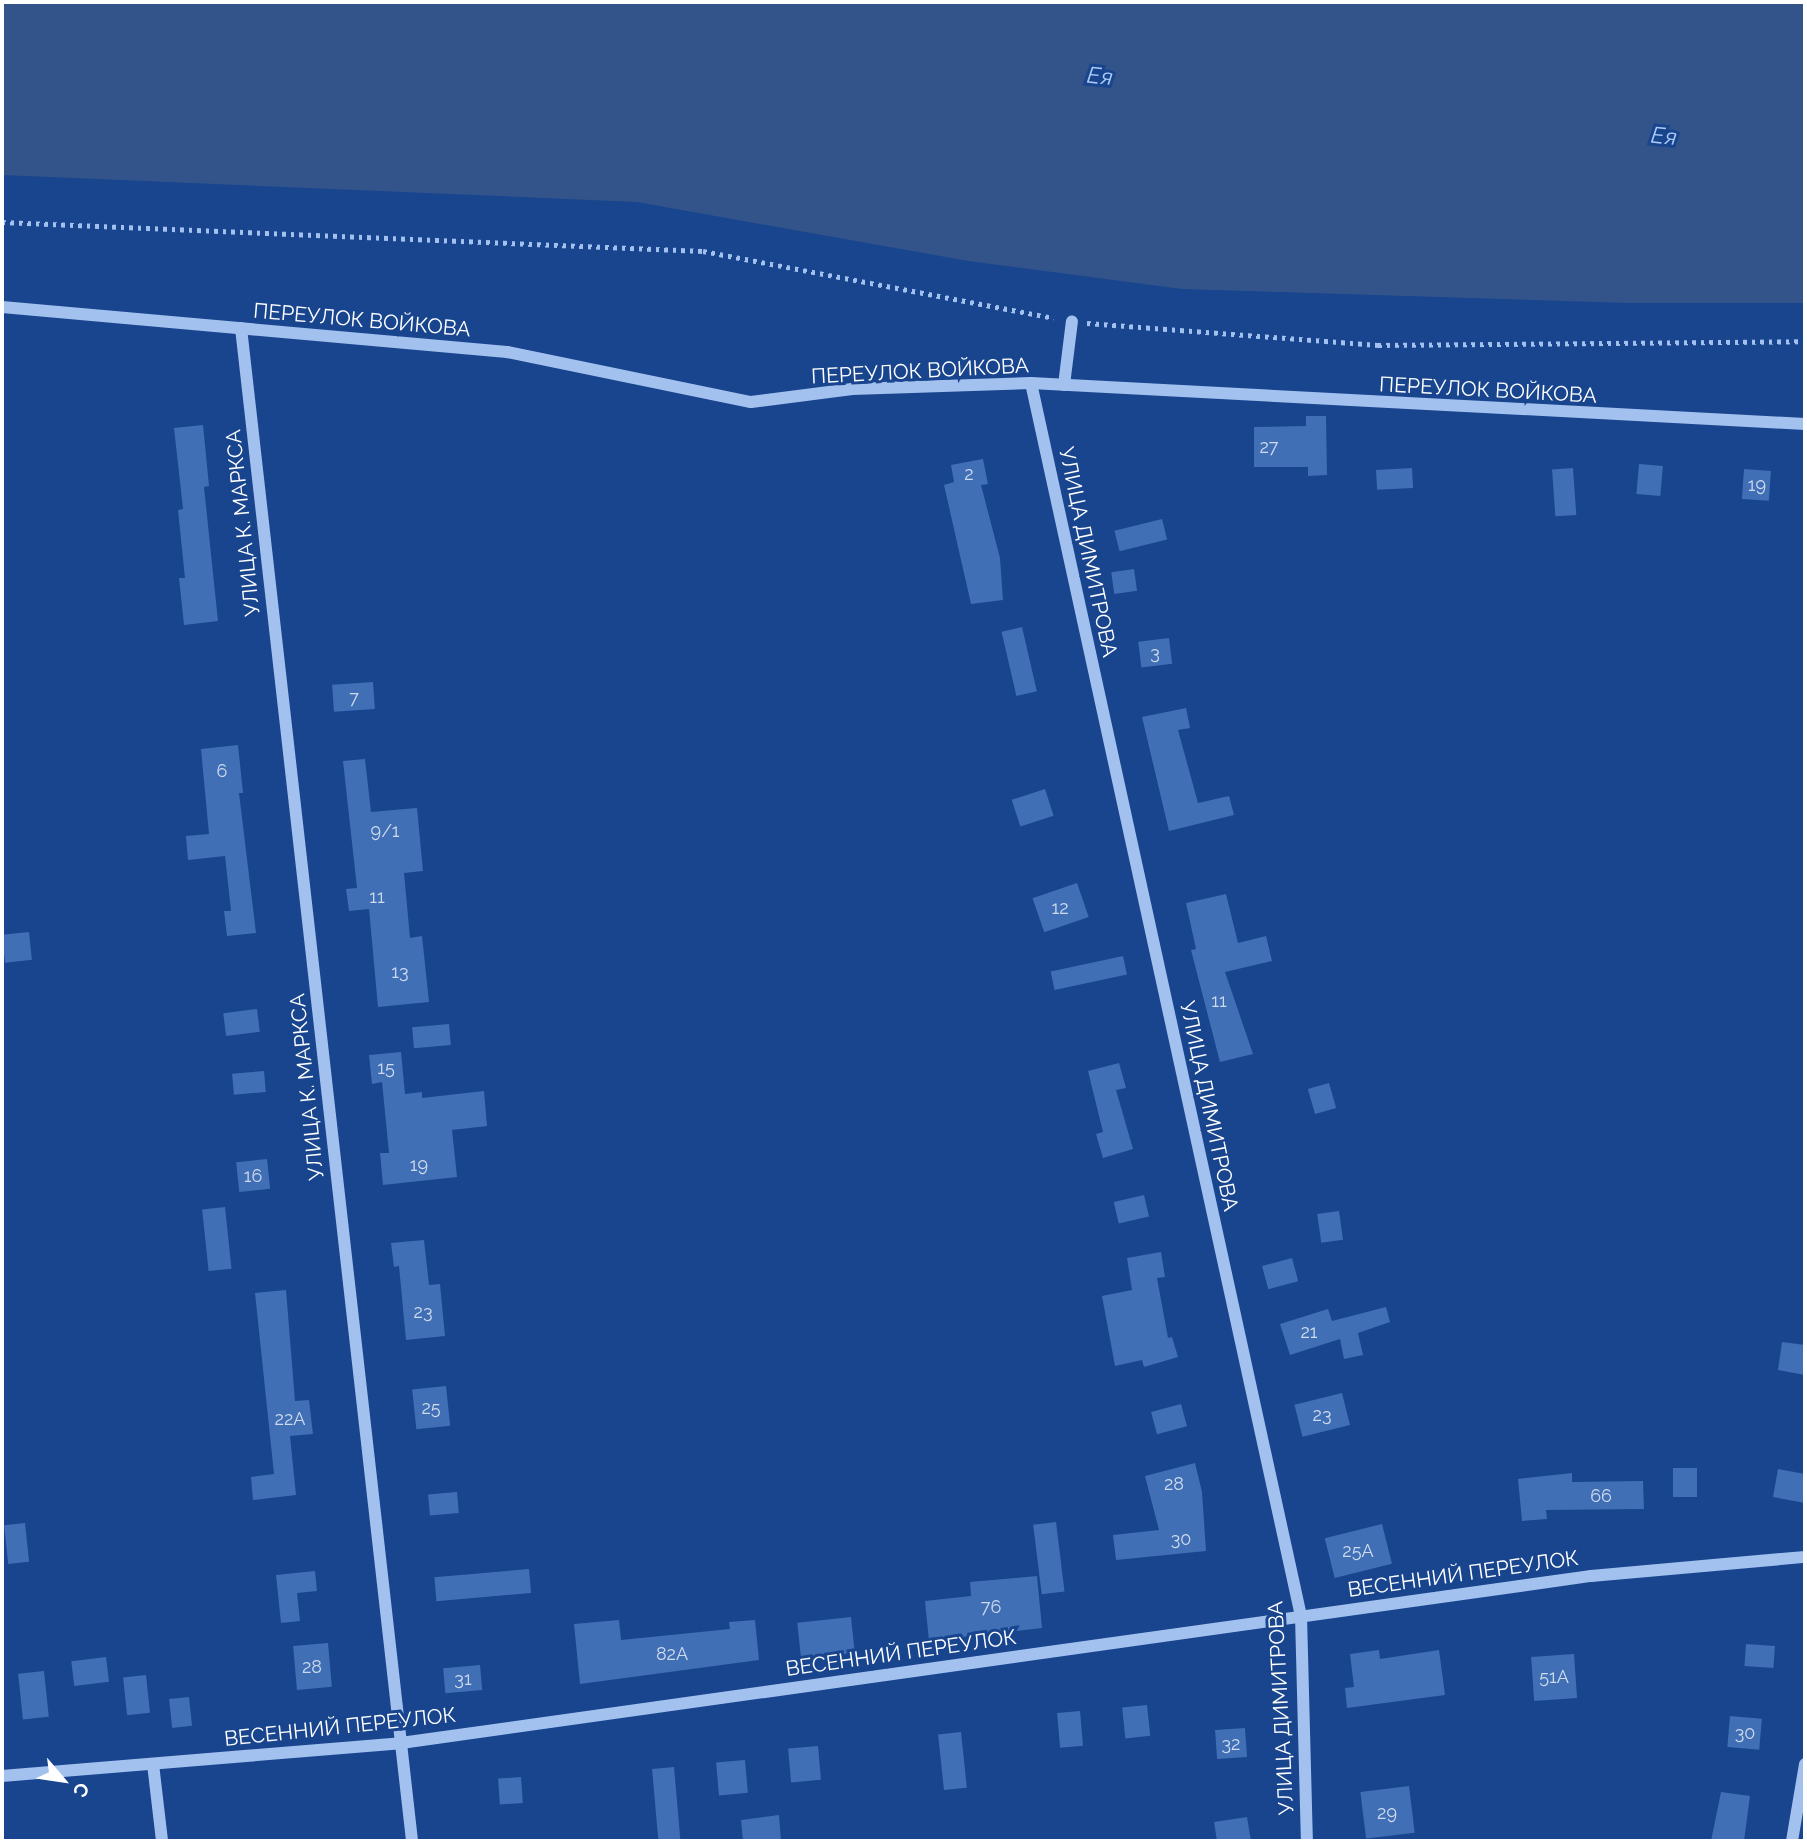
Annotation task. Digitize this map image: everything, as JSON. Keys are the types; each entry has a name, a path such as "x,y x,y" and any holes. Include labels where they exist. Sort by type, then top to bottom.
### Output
{"street":[{"name":"ПЕРЕУЛОК ВОЙКОВА","path":"2,306 506,352 751,402 852,389 1031,383 1805,424"},
{"path":"1064,385 1072,321"},
{"name":"УЛИЦА К. МАРКСА","path":"241,328 412,1841"},
{"name":"УЛИЦА ДИМИТРОВА","path":"1031,383 1301,1616 1307,1841"},
{"name":"ВЕСЕННИЙ ПЕРЕУЛОК","path":"2,1776 401,1743 1591,1576 1805,1557"},
{"path":"153,1764 162,1841"},
{"path":"1791,1841 1805,1764"}],"path":[{"path":"2,222 702,251 1072,321 1378,345 1805,341"}],"water":[{"name":"Ея","path":"2,2 1805,2 1805,303 1627,303 1182,289 968,261 637,202 2,175"}],"building":[{"path":"1306,416 1326,416 1327,475 1308,476 1308,467 1254,467 1254,427 1306,426"},
{"path":"203,425 209,486 204,487 218,621 184,625 179,578 185,578 178,510 183,509 174,428"},
{"path":"983,459 988,484 981,485 1000,558 1003,600 971,604 944,485 954,482 951,465"},
{"path":"1639,464 1663,466 1660,496 1636,494"},
{"path":"1412,468 1413,488 1377,490 1376,470"},
{"path":"1573,468 1576,515 1555,516 1552,469"},
{"path":"1744,469 1771,471 1769,501 1742,499"},
{"path":"1162,519 1167,539 1120,551 1114,531"},
{"path":"1134,569 1137,591 1114,594 1111,572"},
{"path":"1022,627 1037,691 1016,696 1002,632"},
{"path":"1169,638 1172,664 1141,668 1138,642"},
{"path":"373,682 375,709 334,712 332,685"},
{"path":"1186,708 1190,728 1178,730 1198,803 1229,796 1234,815 1169,831 1142,717"},
{"path":"238,745 243,793 239,793 256,933 227,936 224,911 231,911 225,856 188,860 186,836 209,834 201,749"},
{"path":"365,759 371,812 417,808 423,871 404,873 410,938 422,936 429,1002 378,1007 369,909 349,911 346,889 357,888 343,761"},
{"path":"1045,789 1054,816 1020,826 1012,800"},
{"path":"1077,883 1089,917 1044,932 1033,898"},
{"path":"1226,894 1238,943 1266,936 1272,961 1225,972 1253,1054 1220,1062 1191,950 1196,949 1186,903"},
{"path":"29,932 32,960 5,963 2,935"},
{"path":"1123,956 1127,975 1055,990 1051,971"},
{"path":"257,1009 260,1032 226,1036 223,1013"},
{"path":"449,1024 451,1045 414,1048 412,1027"},
{"path":"401,1052 405,1094 422,1092 422,1098 484,1091 487,1126 452,1130 457,1177 383,1185 380,1153 389,1153 382,1082 372,1084 369,1055"},
{"path":"1119,1063 1126,1088 1116,1090 1133,1149 1103,1158 1096,1134 1103,1132 1088,1071"},
{"path":"264,1071 266,1092 234,1095 232,1074"},
{"path":"1329,1083 1336,1108 1315,1114 1308,1089"},
{"path":"267,1159 270,1189 239,1192 236,1162"},
{"path":"1144,1195 1149,1216 1119,1223 1114,1202"},
{"path":"225,1207 231,1269 209,1271 202,1209"},
{"path":"1339,1211 1343,1240 1321,1243 1317,1214"},
{"path":"424,1240 429,1285 440,1284 445,1336 406,1340 399,1266 394,1267 391,1243"},
{"path":"1161,1252 1165,1277 1157,1278 1168,1338 1172,1337 1178,1357 1144,1367 1142,1360 1115,1366 1102,1296 1132,1290 1127,1258"},
{"path":"1292,1258 1298,1281 1268,1289 1262,1266"},
{"path":"286,1290 295,1401 309,1400 313,1434 290,1436 296,1495 253,1500 251,1477 274,1474 255,1293"},
{"path":"1386,1307 1390,1322 1358,1333 1363,1355 1344,1359 1340,1339 1290,1355 1280,1324 1328,1309 1332,1321"},
{"path":"1782,1342 1805,1345 1805,1375 1778,1370"},
{"path":"446,1386 450,1426 416,1429 412,1390"},
{"path":"1342,1393 1350,1425 1302,1437 1294,1405"},
{"path":"1181,1404 1187,1426 1157,1434 1151,1412"},
{"path":"1195,1463 1202,1492 1206,1551 1116,1560 1113,1535 1159,1530 1145,1476"},
{"path":"1673,1468 1697,1468 1697,1497 1673,1497"},
{"path":"1778,1469 1805,1474 1805,1503 1773,1497"},
{"path":"1572,1473 1572,1482 1643,1481 1644,1509 1546,1510 1547,1519 1522,1521 1518,1479"},
{"path":"457,1492 459,1513 430,1515 428,1495"},
{"path":"1056,1522 1065,1591 1042,1594 1033,1525"},
{"path":"25,1523 29,1562 8,1564 4,1525"},
{"path":"1382,1524 1392,1564 1335,1578 1325,1538"},
{"path":"529,1569 531,1593 436,1601 434,1577"},
{"path":"315,1571 317,1591 297,1593 300,1621 281,1623 276,1575"},
{"path":"1037,1576 1042,1628 929,1641 925,1601 971,1596 970,1582"},
{"path":"851,1617 855,1653 801,1658 797,1623"},
{"path":"619,1620 621,1640 730,1629 729,1622 755,1620 759,1660 580,1684 574,1624"},
{"path":"328,1643 332,1687 297,1690 293,1646"},
{"path":"1746,1644 1775,1646 1773,1668 1744,1666"},
{"path":"1379,1650 1380,1659 1439,1650 1445,1695 1347,1708 1345,1688 1354,1687 1350,1654"},
{"path":"1574,1654 1577,1698 1534,1701 1531,1657"},
{"path":"106,1657 109,1682 74,1686 71,1661"},
{"path":"480,1665 482,1690 445,1693 443,1668"},
{"path":"44,1671 49,1717 23,1719 18,1674"},
{"path":"146,1675 150,1713 127,1715 123,1677"},
{"path":"189,1697 192,1726 172,1728 169,1699"},
{"path":"1147,1705 1150,1736 1125,1738 1122,1708"},
{"path":"1080,1711 1083,1746 1060,1748 1057,1713"},
{"path":"1730,1716 1762,1719 1759,1750 1727,1747"},
{"path":"1245,1728 1247,1757 1217,1759 1215,1730"},
{"path":"961,1732 967,1788 944,1790 938,1734"},
{"path":"818,1746 821,1780 791,1782 788,1749"},
{"path":"745,1760 748,1793 719,1795 716,1763"},
{"path":"674,1767 680,1841 658,1841 652,1769"},
{"path":"521,1777 523,1803 500,1805 498,1779"},
{"path":"1409,1786 1415,1833 1366,1839 1360,1792"},
{"path":"1721,1792 1750,1796 1744,1841 1711,1841"},
{"path":"779,1815 781,1841 743,1841 741,1820"},
{"path":"1247,1817 1251,1841 1217,1841 1214,1822"}]}
